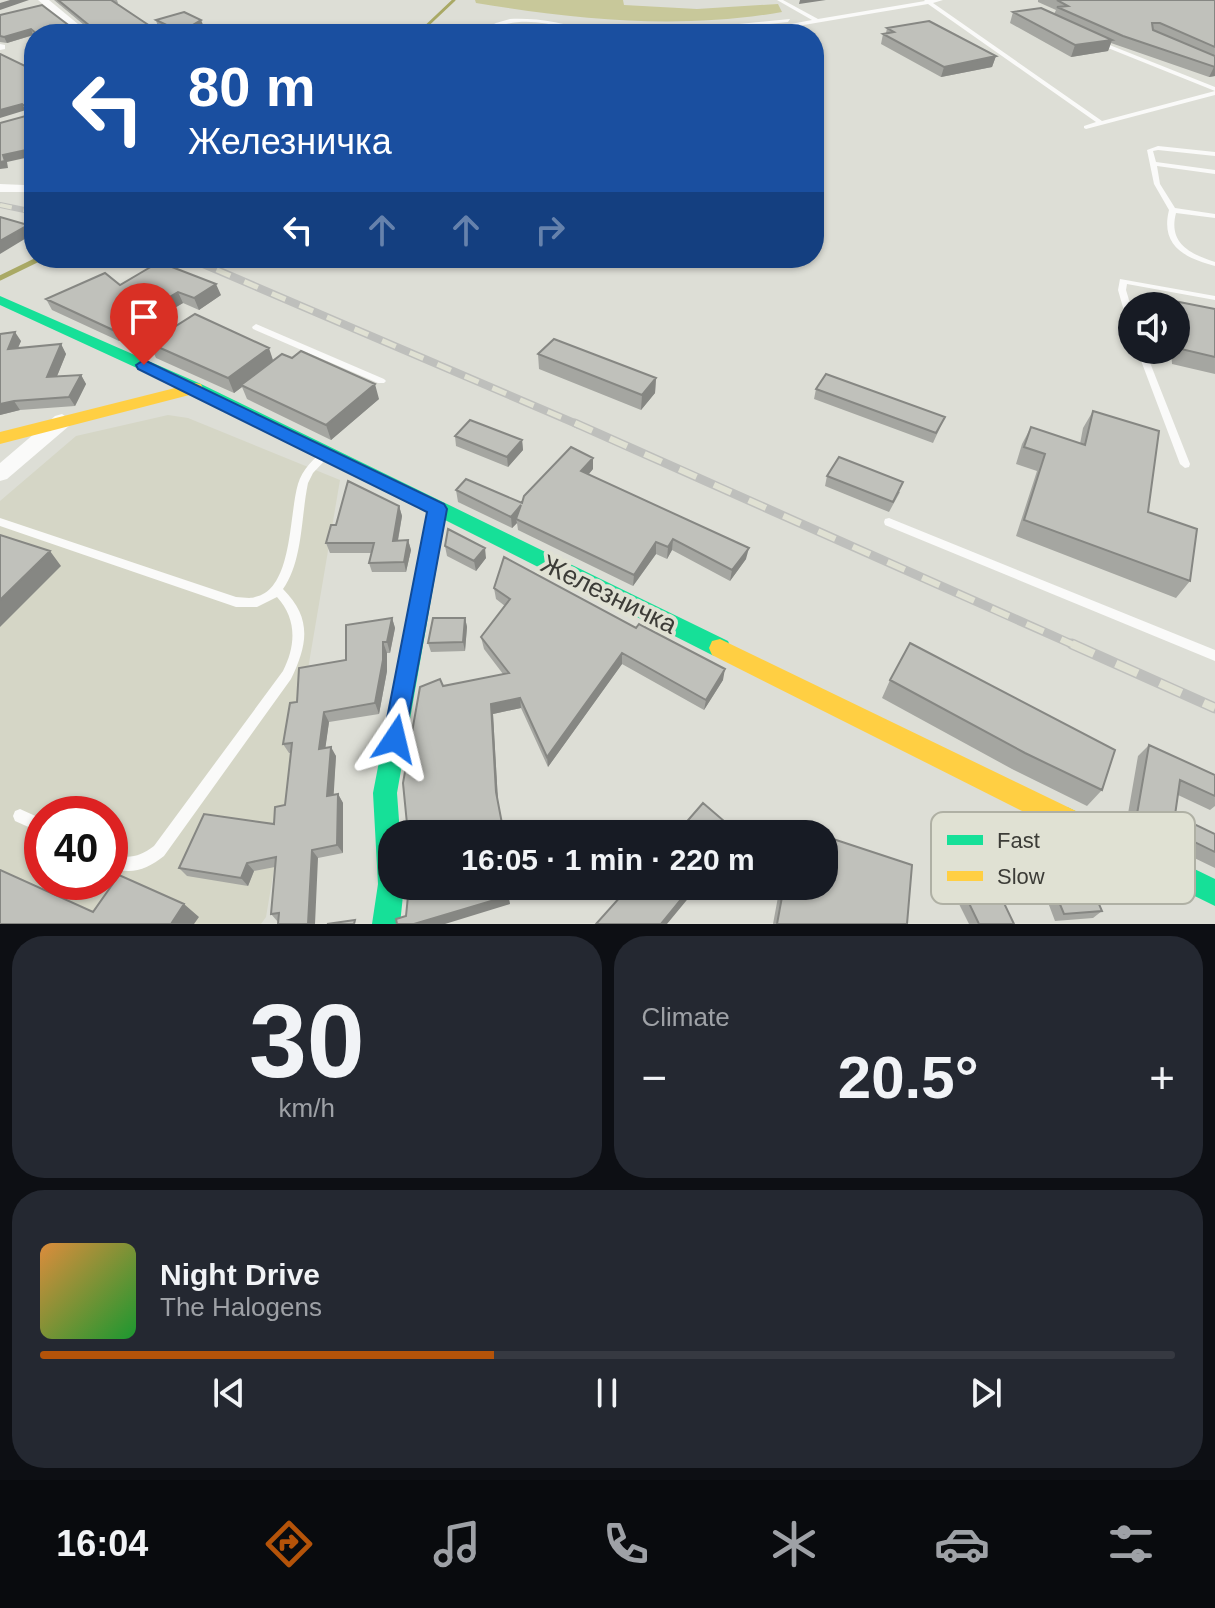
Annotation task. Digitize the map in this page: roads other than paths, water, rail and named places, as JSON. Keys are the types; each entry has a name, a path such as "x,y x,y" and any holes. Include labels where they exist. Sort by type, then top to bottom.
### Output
{"street":[{"path":"42,3 71,24"},
{"path":"0,188 24,187"},
{"name":"Железничка","path":"0,300 195,388 235,401 326,454 1051,812"},
{"path":"0,438 195,388"},
{"path":"0,474 62,421"},
{"path":"386,924 391,884 385,793 437,509"},
{"name":"Железничка","path":"1195,883 1215,893"}],"lane":[{"path":"779,0 817,21"},
{"path":"787,0 827,18"},
{"path":"799,24 941,0"},
{"path":"927,1 1101,123"},
{"path":"753,24 810,18"},
{"path":"499,24 551,24"},
{"path":"1091,39 1215,91"},
{"path":"1086,127 1215,91"},
{"path":"1215,154 1150,150 1157,184 1173,210 1169,223 1173,242 1190,255 1215,264"},
{"path":"1153,164 1215,172"},
{"path":"1173,210 1215,216"},
{"path":"1123,292 1123,281 1183,292"},
{"path":"1190,293 1215,298"},
{"path":"256,327 381,381"},
{"path":"292,357 304,348"},
{"path":"1146,364 1185,464"},
{"path":"0,522 236,602 262,601 278,591 286,576 303,482 312,467 326,454"},
{"path":"889,522 1215,656"},
{"path":"128,865 137,865 159,851 287,675 298,651 300,628 292,607 278,591"},
{"path":"20,816 24,818"}],"waterway":[{"path":"429,24 454,0"},
{"path":"0,278 24,266"}],"railway":[{"path":"0,205 24,210"},
{"path":"212,268 579,425"},
{"path":"575,423 1076,646"},
{"path":"1072,644 1215,708"}]}
